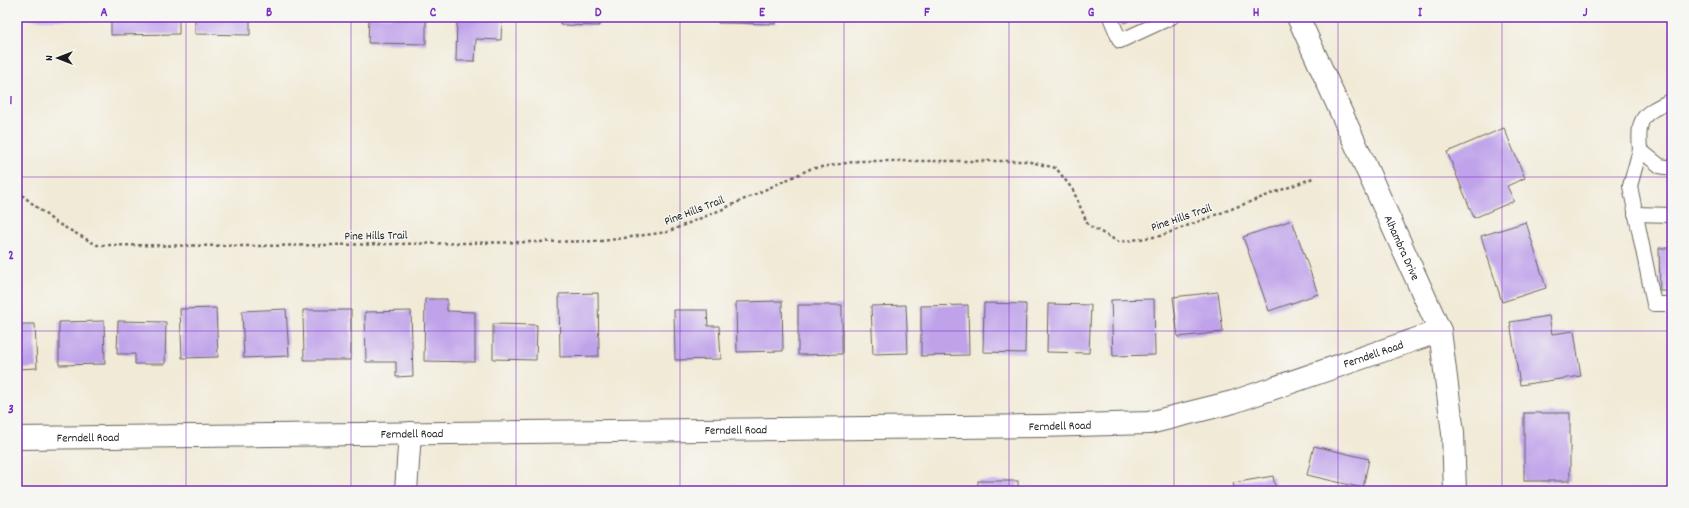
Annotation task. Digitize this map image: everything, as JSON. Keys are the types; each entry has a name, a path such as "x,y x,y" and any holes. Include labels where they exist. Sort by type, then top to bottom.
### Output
{"street":[{"name":"Alhambra Drive","path":"1298,17 1440,331 1453,433 1455,491"},
{"name":"Ferndell Road","path":"17,438 1040,426 1149,423 1233,402 1440,331"},
{"path":"406,491 410,433"}],"lane":[{"path":"1110,17 1120,41 1172,17"},
{"path":"1672,100 1648,111 1638,128 1640,150 1630,186 1654,304 1672,304"},
{"path":"1640,150 1660,166 1672,168"},
{"path":"1635,214 1672,215"}],"path":[{"name":"Pine Hills Trail","path":"17,191 54,222 97,245 258,246 602,241 667,232 723,209 810,169 858,161 1026,161 1056,168 1073,190 1088,225 1119,242 1160,236 1313,178"}],"building":[{"path":"26,17 90,17 90,21 26,19"},
{"path":"111,17 179,17 179,34 111,35"},
{"path":"195,17 250,17 250,35 195,34"},
{"path":"369,17 426,17 426,44 368,43"},
{"path":"457,17 502,17 501,40 476,39 475,61 456,61"},
{"path":"560,17 600,17 599,26 560,25"},
{"path":"652,17 689,17 689,20 652,21"},
{"path":"718,17 776,17 775,24 718,23"},
{"path":"1121,17 1137,17 1124,23"},
{"path":"1504,128 1525,178 1507,186 1514,201 1474,218 1447,152"},
{"path":"1292,220 1318,294 1269,311 1243,237"},
{"path":"1526,222 1546,288 1502,302 1481,236"},
{"path":"1659,248 1672,248 1672,291 1660,291"},
{"path":"1218,292 1223,332 1178,337 1173,297"},
{"path":"598,293 599,356 560,357 559,294"},
{"path":"425,299 447,299 447,311 475,312 475,362 424,361"},
{"path":"1154,299 1155,355 1113,356 1111,300"},
{"path":"782,301 783,351 737,352 736,302"},
{"path":"984,303 1026,304 1025,353 983,352"},
{"path":"1048,304 1091,305 1089,353 1047,352"},
{"path":"798,305 842,305 842,354 798,355"},
{"path":"906,305 908,353 873,354 871,306"},
{"path":"968,305 969,355 921,356 921,306"},
{"path":"216,308 218,357 182,358 180,309"},
{"path":"286,309 289,356 244,358 242,311"},
{"path":"303,310 351,310 351,360 304,360"},
{"path":"674,310 707,310 708,326 719,326 721,359 675,360"},
{"path":"411,311 413,376 396,377 396,362 366,362 365,312"},
{"path":"1549,316 1552,334 1574,331 1581,376 1520,385 1510,322"},
{"path":"104,321 105,364 59,365 59,322"},
{"path":"118,321 166,322 165,364 135,364 135,354 117,354"},
{"path":"17,324 35,324 37,368 17,369"},
{"path":"493,324 537,325 536,360 493,359"},
{"path":"1524,413 1570,413 1570,481 1524,481"},
{"path":"1314,446 1369,459 1363,488 1307,475"},
{"path":"1273,476 1276,491 1235,491 1233,483"},
{"path":"978,481 1018,481 1018,491 978,491"}]}
